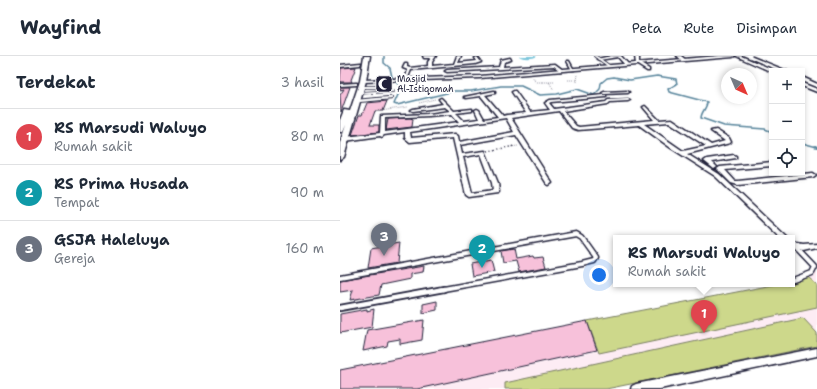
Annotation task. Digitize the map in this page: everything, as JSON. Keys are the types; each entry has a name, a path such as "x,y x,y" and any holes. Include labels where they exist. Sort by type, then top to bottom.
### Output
{"highway":[{"path":"340,130 360,86 360,64 362,56"},
{"path":"340,157 357,101 367,56"}],"street":[{"path":"432,68 430,62 434,56"},
{"path":"424,57 434,56"},
{"path":"456,64 459,56"},
{"path":"501,67 502,61 511,58 507,56"},
{"path":"597,57 618,56 628,71"},
{"path":"637,56 637,63"},
{"path":"678,56 684,60"},
{"path":"340,85 360,86 399,79 492,76 731,56"},
{"path":"738,56 769,69"},
{"path":"406,65 405,68 410,69 432,68 456,64 478,63 477,58"},
{"path":"568,62 574,69"},
{"path":"637,63 648,70"},
{"path":"340,66 360,64"},
{"path":"447,71 556,65 561,70"},
{"path":"492,76 493,68"},
{"path":"406,79 410,69"},
{"path":"461,70 461,78"},
{"path":"805,85 817,91"},
{"path":"604,94 608,87"},
{"path":"466,96 494,92"},
{"path":"514,92 528,114"},
{"path":"552,110 547,103 548,101 626,92"},
{"path":"482,94 517,133 549,183"},
{"path":"604,94 608,101"},
{"path":"441,99 462,122"},
{"path":"343,145 407,130 606,104 608,101 628,100"},
{"path":"413,110 447,105"},
{"path":"645,107 658,121"},
{"path":"382,135 383,117 470,110"},
{"path":"477,110 482,120"},
{"path":"560,110 577,129 658,121 673,121 711,147"},
{"path":"640,123 683,153 723,175 780,235"},
{"path":"407,130 408,139 410,140 453,135 456,137 458,144 460,156 469,195 493,193 496,191 495,183 483,152 460,156"},
{"path":"490,131 492,138"},
{"path":"683,153 723,144 729,141 714,131"},
{"path":"458,144 517,133"},
{"path":"734,157 708,161 734,183 813,175"},
{"path":"723,175 769,165"},
{"path":"795,246 804,248 817,246"},
{"path":"636,389 817,352"}],"lane":[{"path":"597,57 609,66"},
{"path":"360,86 377,87"},
{"path":"360,86 393,91"},
{"path":"357,101 392,98"},
{"path":"340,277 576,234 582,236 596,258 594,261 582,264 340,308"},
{"path":"795,247 815,267 815,270 803,277 795,279"}],"path":[{"path":"568,80 577,81 579,74 574,69"},
{"path":"532,73 537,86"},
{"path":"535,82 555,82"},
{"path":"549,82 554,90"},
{"path":"483,152 525,145"}],"shaded area":[{"path":"817,271 817,346 606,389 417,389 597,351 587,321 763,287 795,287 795,280 816,273"}],"green space":[{"path":"808,277 817,285 817,307 599,353 587,321 763,287 795,287 795,280"},
{"path":"803,318 817,333 817,346 606,389 505,389 505,383"}],"building":[{"path":"356,67 351,80 352,82 340,82 341,68"},
{"path":"340,87 350,87 341,112 340,95 344,89 340,90"},
{"path":"387,101 383,111 375,111 370,125 379,125 379,132 352,135 359,115 362,115 367,103"},
{"path":"388,119 413,119 412,127 386,130"},
{"path":"399,243 397,263 368,268 371,248"},
{"path":"514,249 516,259 533,256 534,258 543,257 546,267 519,272 516,261 503,263 501,251"},
{"path":"491,260 494,272 472,276 470,264"},
{"path":"424,266 423,272 410,274 410,279 381,285 379,295 350,300 353,290 340,292 340,280"},
{"path":"437,301 437,310 423,313 423,304"},
{"path":"367,309 367,311 374,309 372,327 340,333 340,314"},
{"path":"424,320 422,340 400,344 400,339 388,341 387,346 363,351 367,330"},
{"path":"587,321 597,350 417,389 340,389 340,370"}],"waterway":[{"path":"384,56 384,63 390,68 392,77 401,88 394,104 397,105 455,91 471,91 501,86 521,86 540,95 557,94 577,89 594,95 600,89 601,83 607,78 614,77 630,80 657,76 676,79 677,84 668,89 669,92 707,102 701,118 724,126 765,129 769,131"},
{"path":"522,56 534,56"},
{"path":"805,144 817,147 815,146"}],"railway":[{"path":"752,56 782,68"},
{"path":"805,77 817,83"}],"place":[{"name":"Masjid Al-Istiqomah","path":"384,84"},
{"name":"GSJA Haleluya","path":"384,256"},
{"name":"RS Prima Husada","path":"482,268"},
{"name":"RS Marsudi Waluyo","path":"704,333"}]}
